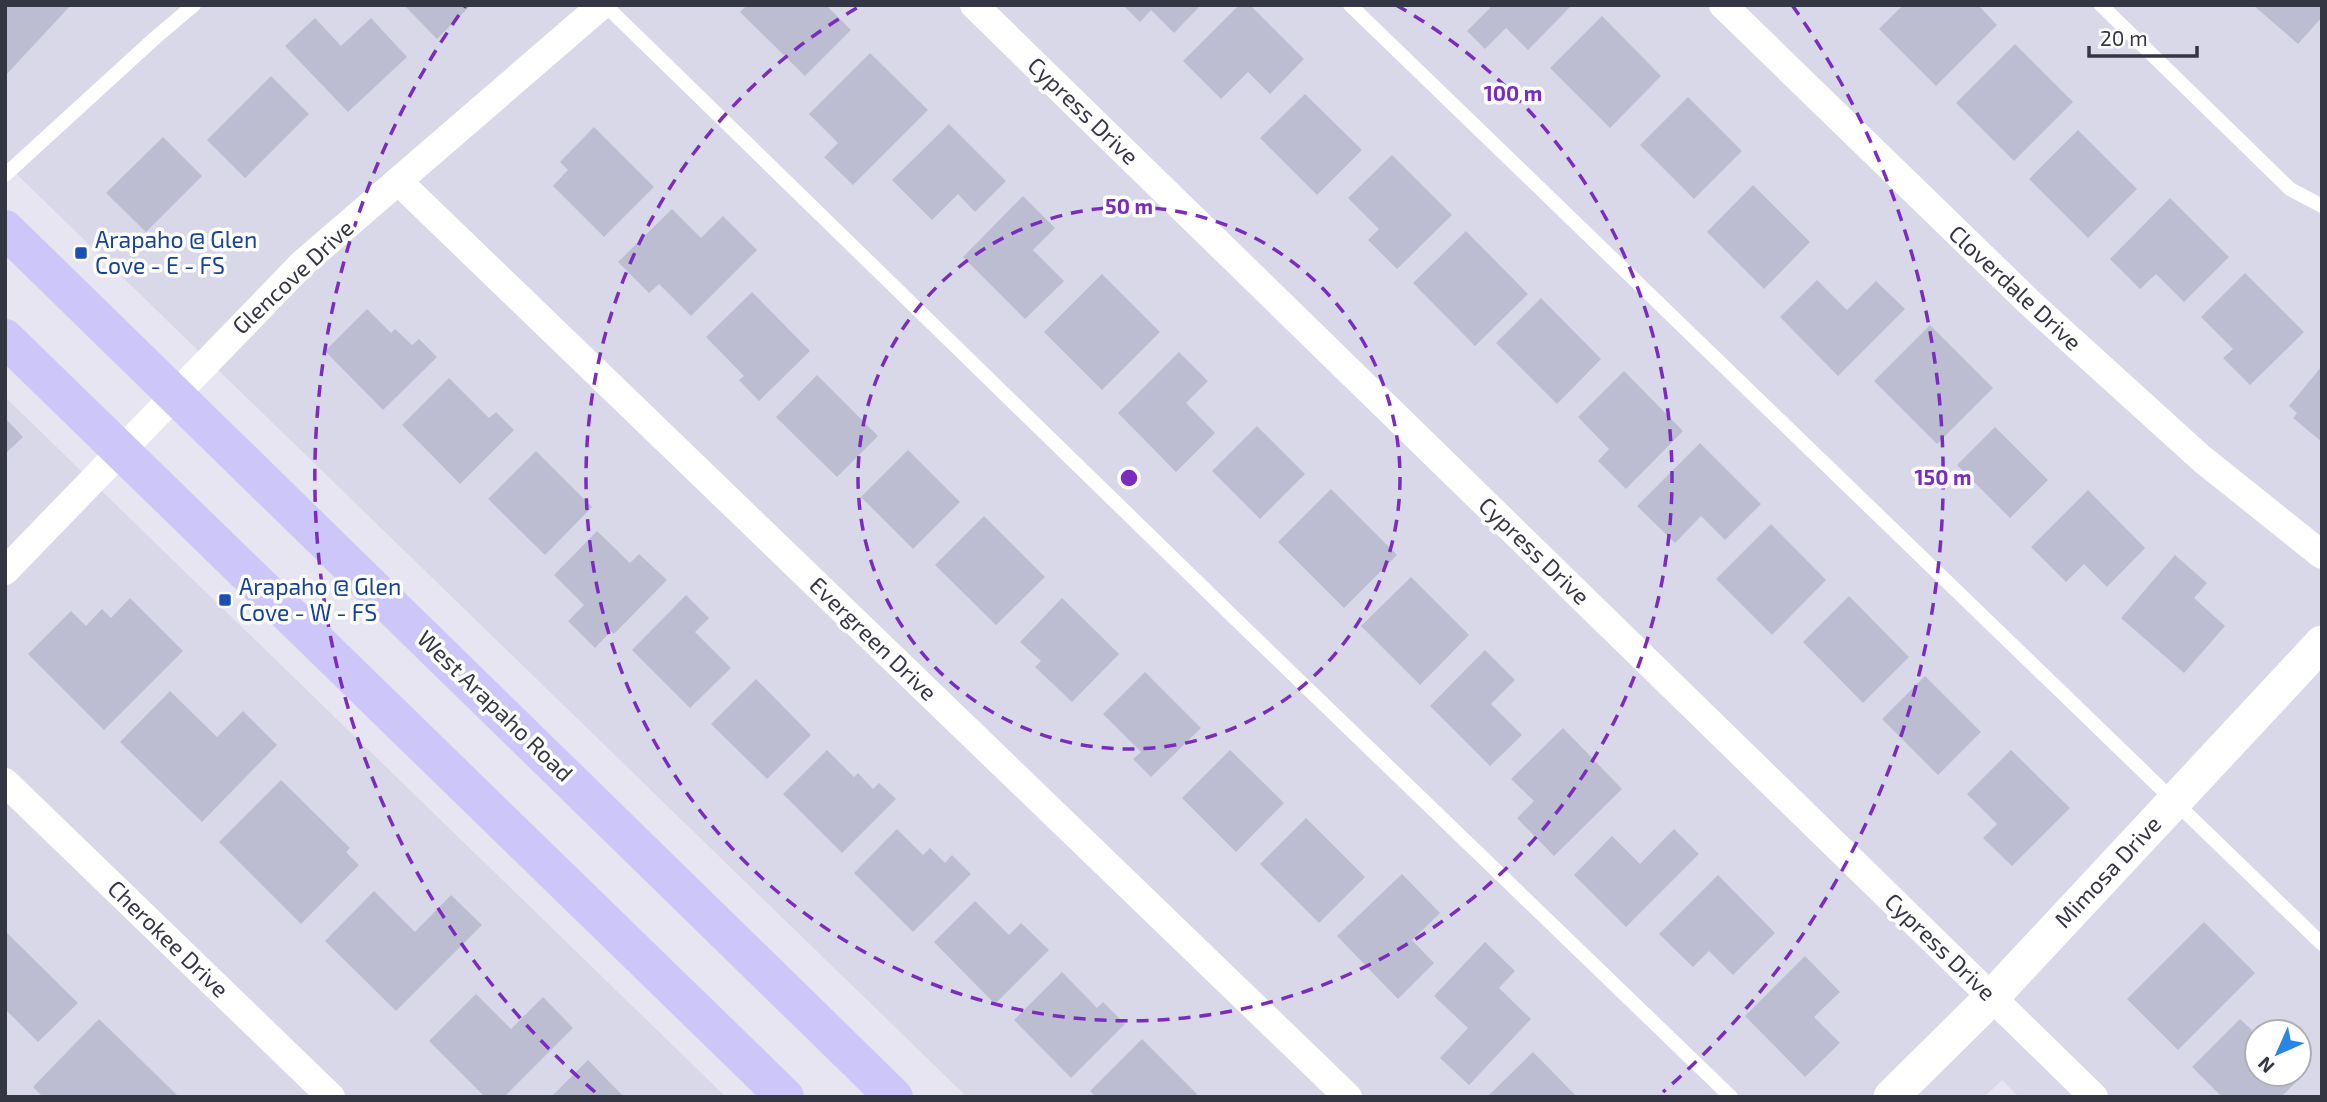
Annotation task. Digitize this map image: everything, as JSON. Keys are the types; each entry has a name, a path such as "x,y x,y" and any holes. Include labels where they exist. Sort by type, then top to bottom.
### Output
{"main road":[{"name":"West Arapaho Road","path":"5,229 894,1097"},
{"path":"5,338 785,1097"}],"street":[{"name":"Glencove Drive","path":"5,572 303,263 603,5"},
{"name":"Cypress Drive","path":"974,5 2094,1097"},
{"name":"Cloverdale Drive","path":"1723,5 2030,303 2202,459 2322,555"},
{"name":"Evergreen Drive","path":"398,181 1348,1097"},
{"name":"Mimosa Drive","path":"1891,1097 1992,997 2322,643"},
{"name":"Cherokee Drive","path":"5,782 331,1097"}],"lane":[{"path":"5,175 194,5"},
{"path":"603,5 1731,1097"},
{"path":"1350,5 2322,944"},
{"path":"2101,5 2290,189 2322,206"}],"shaded area":[{"path":"5,5 2322,5 2322,1097 2019,1097 2002,1080 1984,1097 967,1097 5,163"},
{"path":"5,397 726,1097 5,1097"}],"building":[{"path":"5,5 71,5 5,76"},
{"path":"404,5 471,5 437,39"},
{"path":"747,5 826,5 851,30 805,76 740,12"},
{"path":"1123,5 1201,5 1174,33 1151,10 1140,22"},
{"path":"1239,5 1250,5 1304,59 1270,94 1248,72 1221,99 1183,61"},
{"path":"1487,5 1572,5 1528,50 1506,28 1485,49 1467,31 1490,8"},
{"path":"1903,5 1978,5 1997,25 1936,86 1879,29"},
{"path":"2253,5 2322,5 2322,17 2298,44"},
{"path":"1602,16 1661,76 1610,128 1550,68"},
{"path":"315,18 341,46 371,18 407,57 348,112 285,46"},
{"path":"2015,44 2073,102 2014,161 1956,103"},
{"path":"870,53 928,110 853,185 824,157 838,143 809,114"},
{"path":"271,76 309,114 245,178 207,140"},
{"path":"1305,94 1362,150 1317,195 1260,138"},
{"path":"1688,97 1742,151 1694,199 1640,145"},
{"path":"949,124 1006,181 975,212 958,194 932,220 892,180"},
{"path":"594,127 654,187 604,237 553,186 568,170 560,162"},
{"path":"2078,130 2137,189 2088,238 2029,179"},
{"path":"163,137 202,176 146,232 106,193"},
{"path":"1392,155 1452,215 1397,269 1368,240 1379,229 1348,198"},
{"path":"1753,185 1810,242 1764,289 1707,232"},
{"path":"1023,196 1055,228 1033,250 1064,281 1025,319 963,257"},
{"path":"2170,198 2229,257 2184,302 2156,274 2140,289 2110,259"},
{"path":"672,209 701,238 723,216 757,250 691,316 659,284 649,293 618,262"},
{"path":"1466,231 1528,294 1475,346 1413,283"},
{"path":"2245,273 2304,332 2250,385 2223,358 2233,349 2201,317"},
{"path":"1102,274 1160,332 1102,390 1044,332"},
{"path":"1817,280 1847,310 1876,281 1905,309 1838,376 1780,317"},
{"path":"752,292 810,351 759,401 739,380 744,376 706,337"},
{"path":"1541,298 1601,359 1557,404 1496,343"},
{"path":"367,309 391,333 395,329 412,345 419,339 437,357 383,410 325,351"},
{"path":"1930,325 1993,388 1937,444 1874,381"},
{"path":"1179,352 1208,381 1186,403 1215,433 1176,472 1118,413"},
{"path":"2322,366 2322,442 2293,418 2297,413 2289,406"},
{"path":"1624,371 1683,431 1626,489 1598,461 1609,449 1578,417"},
{"path":"817,375 878,436 837,477 776,417"},
{"path":"449,378 489,418 496,412 514,430 460,484 402,425"},
{"path":"5,418 23,437 5,454"},
{"path":"1257,426 1305,474 1260,519 1212,471"},
{"path":"1995,427 2048,480 2010,518 1957,465"},
{"path":"1700,443 1761,504 1725,540 1701,516 1675,543 1637,506"},
{"path":"908,450 960,502 913,549 861,497"},
{"path":"536,451 592,507 545,555 488,499"},
{"path":"1331,489 1397,555 1344,608 1278,542"},
{"path":"2088,490 2145,548 2107,587 2084,564 2066,582 2031,547"},
{"path":"984,516 1045,577 996,625 935,565"},
{"path":"1771,524 1826,580 1772,635 1716,579"},
{"path":"597,531 630,563 639,554 667,580 614,634 611,631 595,648 568,621 584,605 554,575"},
{"path":"2175,555 2207,583 2194,598 2225,626 2184,673 2121,618"},
{"path":"1411,577 1469,635 1420,685 1361,626"},
{"path":"686,595 709,618 695,632 731,668 690,708 632,650"},
{"path":"1849,596 1909,657 1863,703 1803,642"},
{"path":"130,598 183,651 104,730 28,654 71,611 86,626 102,609 111,618"},
{"path":"1062,598 1119,654 1072,702 1035,667 1041,661 1020,642"},
{"path":"1485,650 1515,680 1491,704 1522,735 1490,766 1430,706"},
{"path":"1145,672 1201,728 1151,777 1133,759 1141,752 1103,714"},
{"path":"1925,676 1981,732 1938,775 1882,719"},
{"path":"756,679 811,735 767,779 711,724"},
{"path":"170,691 217,737 243,711 277,745 202,822 120,742"},
{"path":"1563,728 1622,789 1554,856 1517,818 1534,801 1511,779"},
{"path":"827,750 854,777 858,773 873,789 879,783 896,799 842,853 783,794"},
{"path":"1230,750 1284,803 1236,852 1182,798"},
{"path":"2011,750 2070,808 2012,866 1983,838 1997,824 1967,794"},
{"path":"281,780 350,848 346,852 359,865 301,924 219,842"},
{"path":"1306,818 1365,877 1319,923 1260,864"},
{"path":"897,829 923,855 930,848 945,863 952,855 971,874 913,932 854,873"},
{"path":"1674,829 1699,854 1626,927 1574,875 1612,836 1640,864"},
{"path":"1402,874 1440,913 1412,940 1434,963 1398,999 1337,936"},
{"path":"1718,875 1775,933 1733,975 1709,951 1693,967 1659,934"},
{"path":"374,891 415,932 451,895 482,925 396,1011 325,941"},
{"path":"975,901 1009,935 1021,923 1049,950 995,1004 934,942"},
{"path":"2204,922 2255,973 2178,1050 2127,999"},
{"path":"5,931 78,1003 38,1042 5,1009"},
{"path":"1485,942 1515,971 1499,988 1531,1019 1469,1085 1440,1058 1468,1028 1434,996"},
{"path":"1805,956 1840,992 1814,1017 1840,1043 1805,1077 1745,1016"},
{"path":"1062,972 1097,1008 1103,1002 1125,1024 1071,1078 1014,1020"},
{"path":"476,994 511,1029 543,997 573,1028 504,1097 485,1097 429,1041"},
{"path":"99,1019 179,1097 43,1097 33,1087"},
{"path":"2240,1019 2243,1022 2243,1088 2290,1088 2281,1097 2222,1097 2192,1067"},
{"path":"1142,1039 1197,1094 1194,1097 1096,1097 1090,1091"},
{"path":"1533,1052 1577,1097 1487,1097"},
{"path":"588,1060 624,1097 551,1097"}],"place":[{"name":"Arapaho @ Glen Cove - E - FS","path":"81,253"},
{"name":"Arapaho @ Glen Cove - W - FS","path":"225,600"}]}
